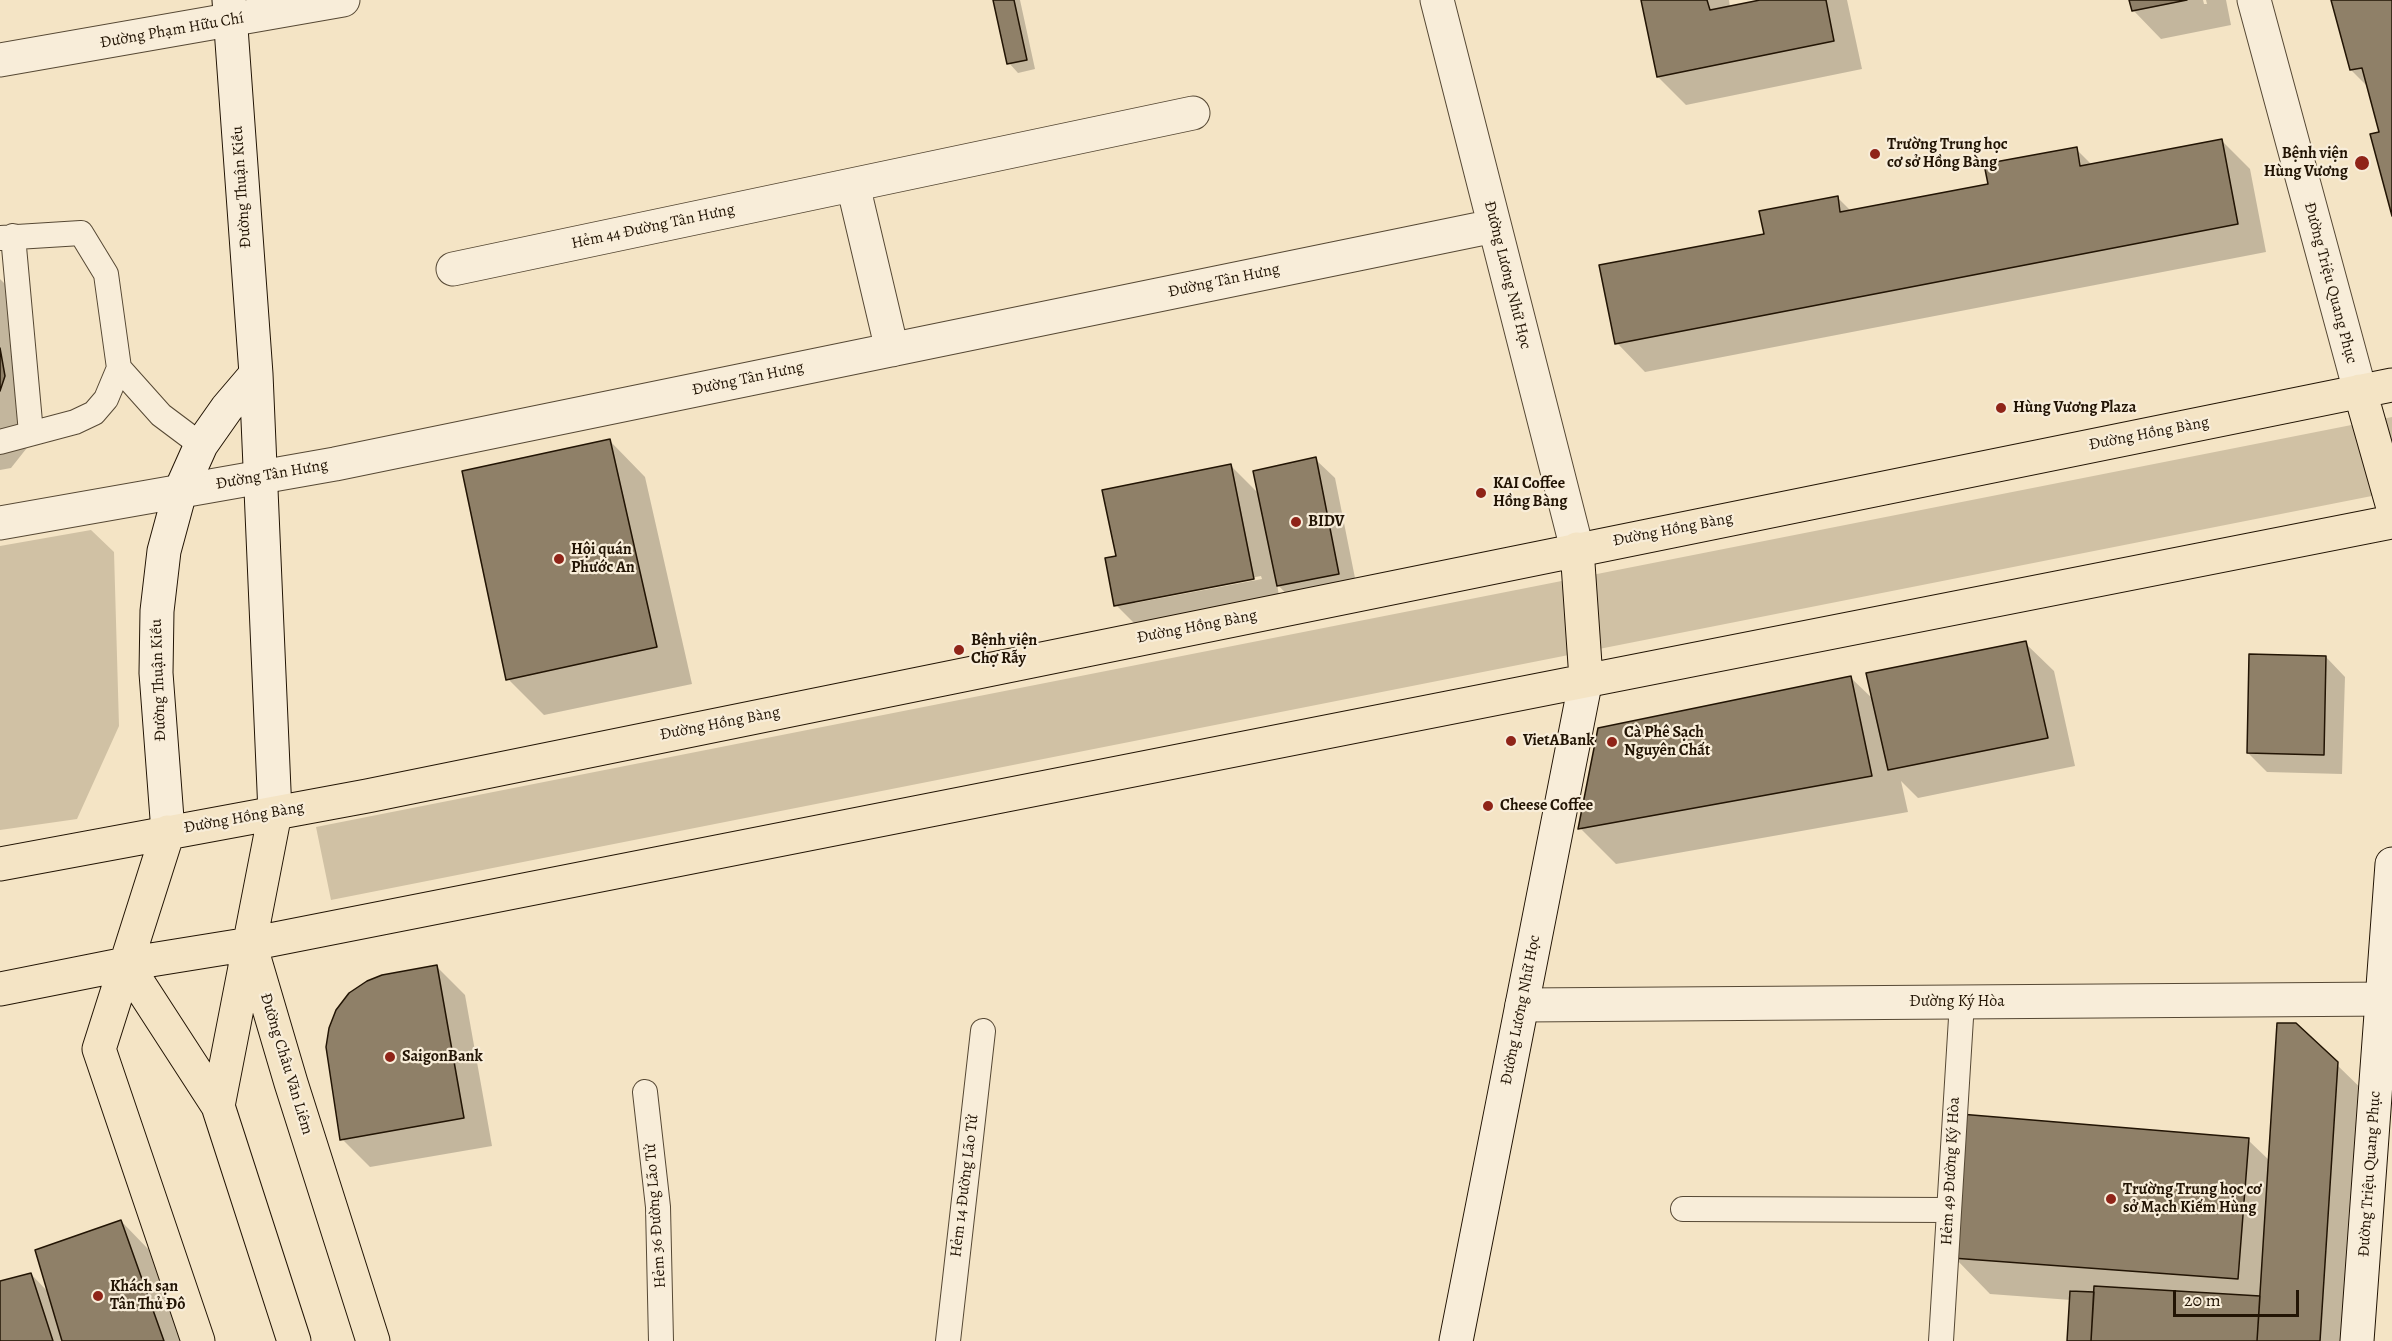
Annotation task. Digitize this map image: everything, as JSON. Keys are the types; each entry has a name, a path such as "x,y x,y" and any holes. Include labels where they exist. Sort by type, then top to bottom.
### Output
{"main road":[{"name":"Đường Hồng Bàng","path":"0,864 275,813 2392,385"},
{"path":"2360,391 2392,504"},
{"path":"0,989 126,964 250,944 2392,522"},
{"path":"1577,549 1586,679"},
{"path":"250,944 275,813"},
{"path":"168,832 99,1048 198,1341"},
{"name":"Đường Châu Văn Liêm","path":"219,1106 250,944"},
{"name":"Đường Châu Văn Liêm","path":"250,944 291,1083 373,1341"},
{"name":"Đường Châu Văn Liêm","path":"126,964 219,1106 294,1341"}],"street":[{"name":"Đường Phạm Hữu Chí","path":"0,60 230,11 343,0"},
{"name":"Đường Lương Nhữ Học","path":"1437,0 1577,549"},
{"name":"Đường Triệu Quang Phục","path":"2254,0 2360,391"},
{"name":"Đường Thuận Kiều","path":"230,11 256,374 275,813"},
{"name":"Hẻm 44 Đường Tân Hưng","path":"453,269 1193,113"},
{"path":"853,184 892,350"},
{"name":"Đường Tân Hưng","path":"0,523 261,478 1494,226"},
{"name":"Đường Thuận Kiều","path":"168,832 156,673 157,611 164,551 180,492 201,445 227,408 256,374"},
{"name":"Đường Lương Nhữ Học","path":"1456,1341 1586,679"},
{"name":"Đường Triệu Quang Phục","path":"2357,1341 2387,999 2392,864"},
{"name":"Đường Ký Hòa","path":"1522,1005 2387,999"}],"lane":[{"path":"0,442 75,422 94,413 106,399 119,368 106,274 81,233 7,237 31,433"},
{"path":"119,368 161,415 201,445"},
{"name":"Hẻm 49 Đường Ký Hòa","path":"1941,1341 1962,1002"},
{"name":"Hẻm 14 Đường Lão Tử","path":"948,1341 983,1031"},
{"name":"Hẻm 36 Đường Lão Tử","path":"645,1092 658,1207 661,1341"},
{"path":"1683,1209 1949,1210"}],"shaded area":[{"path":"2392,417 2392,492 331,900 316,827"},
{"path":"91,530 114,552 119,726 77,819 0,830 0,546"}],"building":[{"path":"993,0 1014,0 1027,60 1007,64"},
{"path":"1641,0 1707,0 1710,10 1760,0 1826,0 1834,41 1657,77"},
{"path":"2129,0 2187,0 2132,11"},
{"path":"2331,0 2392,0 2392,216 2370,134 2379,132 2362,68 2350,70"},
{"path":"2222,139 2238,224 1615,344 1599,265 1764,234 1759,211 1838,196 1840,212 1988,184 1984,164 2077,147 2080,166"},
{"path":"0,348 5,376 0,391"},
{"name":"Hội quán Phước An","path":"610,439 657,647 506,680 462,471"},
{"name":"BIDV","path":"1316,457 1339,574 1277,586 1253,471"},
{"path":"1231,464 1254,579 1114,606 1105,558 1116,556 1102,490"},
{"path":"2026,641 2048,738 1888,770 1866,673"},
{"path":"2249,654 2326,656 2324,755 2247,753"},
{"path":"1851,676 1872,776 1578,829 1598,728"},
{"name":"SaigonBank","path":"437,965 464,1118 340,1140 326,1047 329,1028 336,1010 349,993 367,981 382,975"},
{"path":"2277,1023 2296,1023 2338,1062 2320,1341 2257,1341"},
{"name":"Trường Trung học cơ sở Mạch Kiếm Hùng","path":"1960,1114 2249,1138 2238,1279 1952,1258"},
{"name":"Khách sạn Tân Thủ Đô","path":"121,1220 164,1341 62,1341 35,1250"},
{"path":"31,1273 53,1341 0,1341 0,1281"},
{"path":"2094,1286 2260,1296 2257,1341 2091,1341"},
{"path":"2070,1291 2094,1292 2091,1341 2067,1341"}],"place":[{"name":"Trường Trung học cơ sở Hồng Bàng","path":"1875,154"},
{"name":"Bệnh viện Hùng Vương","path":"2362,163"},
{"name":"Hùng Vương Plaza","path":"2001,408"},
{"name":"KAI Coffee Hồng Bàng","path":"1481,493"},
{"name":"BIDV","path":"1296,522"},
{"name":"Hội quán Phước An","path":"559,559"},
{"name":"Bệnh viện Chợ Rẫy","path":"959,650"},
{"name":"VietABank","path":"1511,741"},
{"name":"Cà Phê Sạch Nguyên Chất","path":"1612,742"},
{"name":"Cheese Coffee","path":"1488,806"},
{"name":"SaigonBank","path":"390,1057"},
{"name":"Trường Trung học cơ sở Mạch Kiếm Hùng","path":"2111,1199"},
{"name":"Khách sạn Tân Thủ Đô","path":"98,1296"}]}
